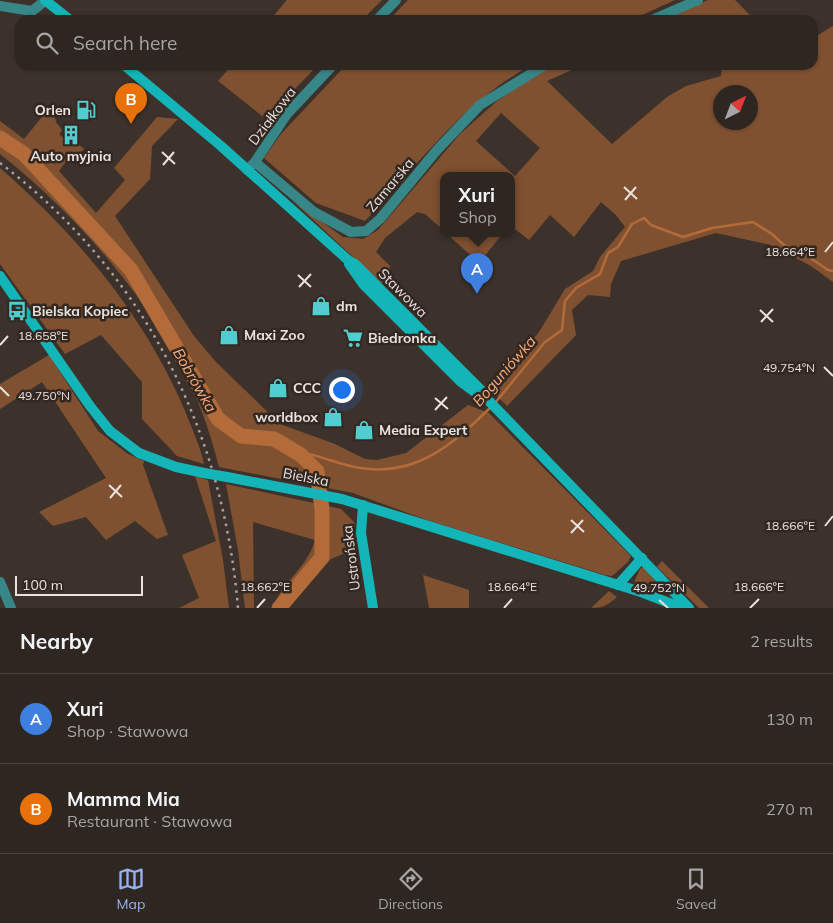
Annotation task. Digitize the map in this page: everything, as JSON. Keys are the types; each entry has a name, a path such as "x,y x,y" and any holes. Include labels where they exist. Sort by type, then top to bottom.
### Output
{"street":[{"path":"0,6 32,11 45,0 64,15"},
{"path":"382,15 396,0"},
{"path":"664,15 698,0"},
{"name":"Stawowa","path":"130,70 247,170 348,260 355,264 482,391 486,400"},
{"name":"Działkowa","path":"254,162 287,114 328,70"},
{"name":"Zamarska","path":"254,162 314,212 351,232 366,231 380,219 437,150 480,105 537,70"},
{"path":"247,170 254,162"},
{"name":"Stawowa","path":"348,260 363,284 461,382 486,400"},
{"name":"Bielska","path":"0,276 110,432 139,454 204,473 311,492 362,504 618,585 682,608"},
{"path":"422,343 448,357"},
{"path":"486,400 498,410 690,608"},
{"name":"Ustrońska","path":"362,504 361,533 372,608"},
{"path":"618,585 642,558"},
{"path":"0,582 11,608"}],"shaded area":[{"path":"287,0 382,0 367,15 274,15"},
{"path":"408,0 675,0 642,15 394,15"},
{"path":"708,0 735,0 750,15 698,15 673,15"},
{"path":"833,26 833,282 811,266 771,245 716,233 621,261 611,284 610,297 588,295 572,310 576,335 507,406 491,390 539,332 565,289 593,271 600,257 625,227 616,215 601,202 574,237 550,215 529,240 515,229 515,176 540,148 501,113 476,141 511,172 440,172 440,227 425,214 417,212 385,238 376,252 390,266 387,280 381,283 294,202 343,237 363,239 378,230 460,134 496,102 536,74 545,70 572,70 547,81 612,144 667,97 686,86 721,76 722,70 818,70 818,35"},
{"path":"228,70 313,70 266,119 218,81"},
{"path":"341,70 523,70 483,98 462,116 365,221 316,203 264,158 281,134"},
{"path":"46,112 54,114 56,122 62,130 59,134 74,147 78,144 84,149 72,162 67,160 59,171 96,213 125,180 114,168 157,117 178,119 152,146 150,179 115,216 194,336 216,362 280,424 335,444 365,459 377,460 406,453 468,405 489,413 631,556 628,562 612,576 605,575 427,520 353,493 219,467 205,419 186,376 166,340 143,305 90,238 30,179 0,154 0,121 24,139"},
{"path":"0,168 56,221 82,249 129,310 169,376 196,437 204,464 177,456 142,419 142,382 101,335 65,354 0,264"},
{"path":"450,237 500,237 479,263"},
{"path":"49,355 98,431 128,454 144,461 143,465 168,535 157,539 135,521 106,540 86,517 53,526 39,512 106,478 42,382 0,409 0,384"},
{"path":"195,476 208,480 223,560 229,608 179,608 199,598 182,555 216,541"},
{"path":"226,484 341,509 354,522 357,548 331,559 289,608 273,608 282,590 306,559 315,540 253,522 254,608 245,608 238,550"},
{"path":"662,561 709,608 699,608 657,567"},
{"path":"643,567 656,581 661,592 636,585 635,580 640,569"},
{"path":"423,575 469,590 469,608 429,608"},
{"path":"609,591 617,597 605,606 591,608"}],"waterway":[{"name":"Bobrówka","path":"0,138 24,154 131,270 218,419 241,436 274,439 301,455 317,471 322,509 322,557 279,608"},
{"name":"Boguniówka","path":"495,403 545,342 562,330 565,301 576,288 600,274 608,253 618,247 632,224 644,218 651,225 683,237 712,228 753,222 772,234 784,245 803,253 828,270 833,271"},
{"name":"Boguniówka","path":"301,455 309,454 361,468 381,469 400,467 417,462 433,454 463,433 491,407"}],"railway":[{"path":"0,163 51,206 96,253 135,305 167,360 194,418 215,479 229,542 238,608"}],"place":[{"name":"Orlen","path":"86,110"},
{"name":"Mamma Mia","path":"131,124"},
{"name":"Auto myjnia","path":"71,135"},
{"name":"Xuri","path":"477,294"},
{"name":"dm","path":"321,306"},
{"name":"Bielska Kopiec","path":"17,311"},
{"name":"Maxi Zoo","path":"229,335"},
{"name":"Biedronka","path":"353,338"},
{"name":"CCC","path":"278,388"},
{"name":"worldbox","path":"333,417"},
{"name":"Media Expert","path":"364,430"}]}
